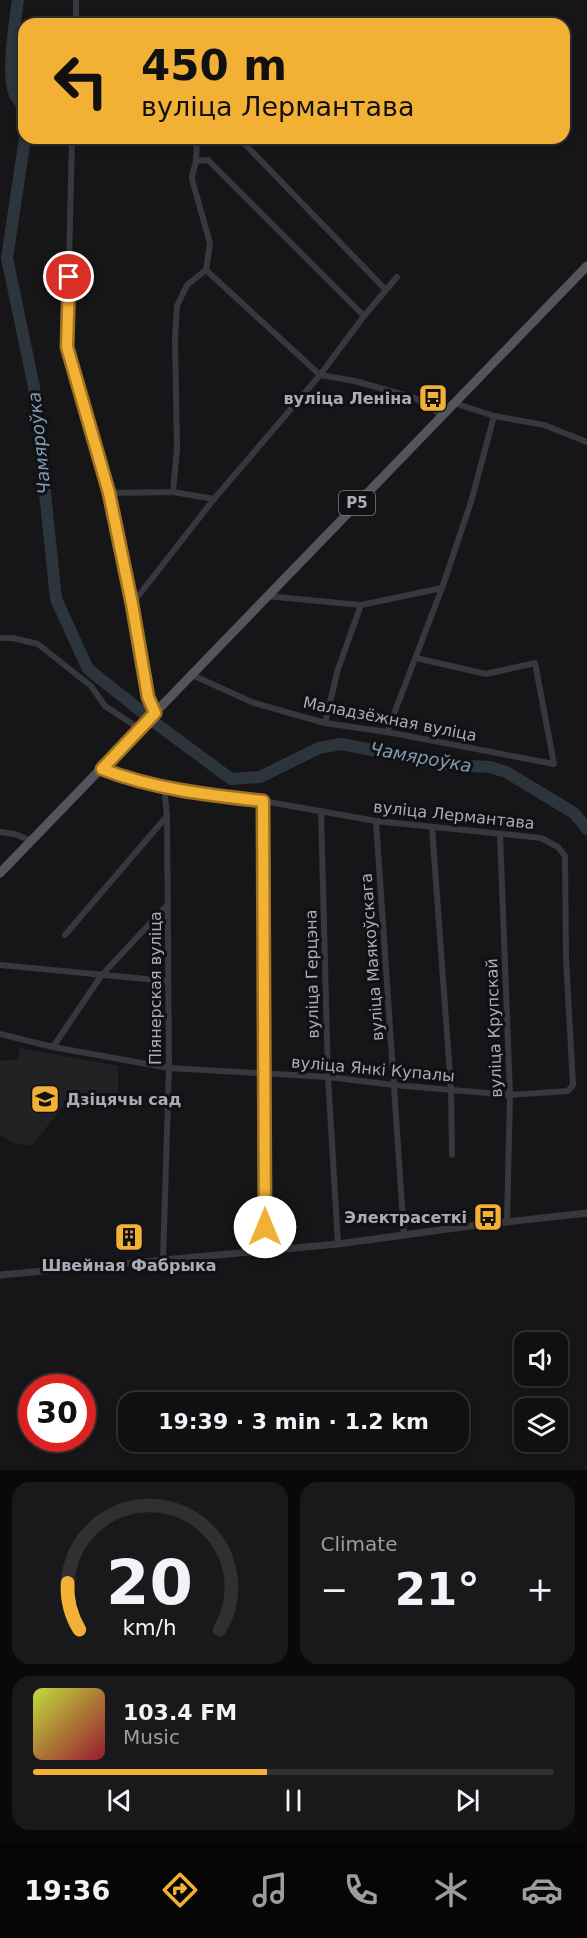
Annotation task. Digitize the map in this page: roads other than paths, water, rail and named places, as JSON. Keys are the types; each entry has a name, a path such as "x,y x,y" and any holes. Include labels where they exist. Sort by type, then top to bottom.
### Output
{"main road":[{"name":"Р5","path":"0,873 587,266"}],"street":[{"path":"76,0 76,18"},
{"path":"72,144 67,347 109,493 148,697 155,713"},
{"path":"172,492 177,448 175,339 177,306 187,285 206,270 210,243 192,177 197,144"},
{"path":"245,144 386,290"},
{"path":"196,161 208,160 364,316"},
{"path":"206,270 320,375 355,381 415,398 442,415"},
{"path":"132,604 214,499 320,375 364,316 397,277"},
{"path":"454,404 494,416 544,425 587,442"},
{"path":"387,732 442,588 471,502 494,416"},
{"path":"109,493 172,492 214,499"},
{"path":"266,596 361,605 442,588"},
{"path":"325,723 338,669 361,605"},
{"path":"0,638 13,638 38,644 91,686 105,706 140,729"},
{"name":"Маладзёжная вуліца","path":"192,675 254,703 325,723 387,732 554,764 535,663 486,674 416,658"},
{"name":"вуліца Лермантава","path":"102,769 164,788 263,801 376,821 541,838 558,847 565,856 566,958 573,1085 568,1091"},
{"name":"Піянерская вуліца","path":"164,788 168,904 169,1068 164,1260"},
{"path":"263,801 265,1249"},
{"name":"вуліца Герцэна","path":"321,811 328,1077 338,1244"},
{"path":"65,935 166,816"},
{"name":"вуліца Маякоўскага","path":"376,821 404,1235"},
{"path":"432,827 451,1089 452,1155"},
{"path":"0,831 31,841"},
{"name":"вуліца Крупскай","path":"500,834 510,1095 507,1222"},
{"path":"52,1047 101,976 168,904"},
{"path":"0,965 167,981"},
{"name":"вуліца Янкі Купалы","path":"0,1034 52,1047 169,1068 328,1077 510,1095 568,1091"},
{"path":"0,1275 338,1244 587,1213"}],"waterway":[{"name":"Чамяроўка","path":"18,0 11,74 12,86 18,99"},
{"name":"Чамяроўка","path":"24,144 7,258 34,387 56,599 88,669 146,715"},
{"name":"Чамяроўка","path":"154,722 231,779 260,777 319,748 341,744 450,765 490,767 506,772 574,813 587,829"}],"place":[{"name":"вуліца Леніна","path":"433,398"},
{"name":"Дзіцячы сад","path":"45,1099"},
{"name":"Электрасеткі","path":"488,1217"},
{"name":"Швейная Фабрыка","path":"129,1237"}]}
